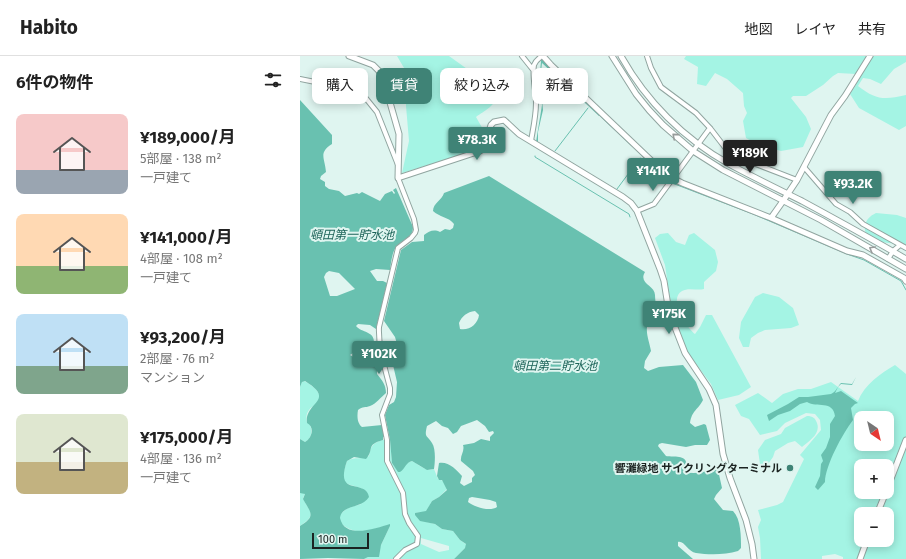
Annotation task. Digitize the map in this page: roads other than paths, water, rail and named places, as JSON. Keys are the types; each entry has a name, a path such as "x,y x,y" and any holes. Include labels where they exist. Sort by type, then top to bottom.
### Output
{"street":[{"path":"349,56 373,65 379,71 386,85 399,134 398,178 414,219 416,230 415,234 398,248 378,336 390,388 390,394 382,415 387,440 387,461 403,494 405,514 418,536 417,544 405,550 396,559"},
{"path":"522,56 532,68"},
{"path":"535,68 536,60 543,56 651,161 672,178 847,251 863,255 906,281"},
{"path":"612,56 636,94 649,110 663,125 693,151 723,170 820,220 906,269"},
{"path":"621,56 639,84 658,108 698,144 729,164 788,194 906,259"},
{"path":"646,56 657,81 664,90 696,113 710,128 730,154 797,180"},
{"path":"771,218 784,201 804,168 831,115 845,96 870,56"},
{"path":"300,79 350,89 364,96 377,112 398,166"},
{"path":"535,144 534,125 536,104"},
{"path":"398,178 480,151 484,147 490,127 494,122 504,120 520,134 535,144 623,197 630,203 637,211 660,269 664,281 669,312 685,353 709,389 716,405 723,454 730,478 746,520 754,559"},
{"path":"637,211 654,204 710,128"},
{"path":"804,168 836,204 850,212 863,224 906,248"},
{"path":"888,259 900,245"},
{"path":"894,471 906,440"},
{"path":"860,559 864,547"}],"water":[{"path":"537,56 541,56 551,68 547,68 542,63 540,68 541,61"},
{"name":"頓田第一貯水池","path":"300,100 332,135 332,144 325,150 323,156 326,172 320,179 325,182 325,186 329,189 339,191 345,196 357,193 359,194 362,192 380,201 385,194 392,191 394,194 395,193 393,190 396,188 413,227 413,231 410,236 395,248 390,270 376,269 370,271 377,281 387,283 376,329 370,325 358,324 356,326 370,334 374,342 362,354 353,353 350,355 359,358 369,358 376,361 377,374 384,385 386,393 372,405 358,410 358,419 359,424 362,427 382,425 384,437 383,440 372,446 369,456 366,459 354,457 347,461 344,472 347,484 362,489 367,492 369,497 366,501 344,510 340,518 343,525 354,531 369,530 390,524 381,545 379,557 368,557 364,559 300,559 300,526 309,519 310,511 303,499 305,494 300,493 300,439 305,442 311,435 312,430 307,423 307,416 319,398 318,393 314,388 305,381 302,382 300,387","holes":["329,271 339,273 355,289 337,296 330,296 324,277"]},
{"path":"588,103 600,115 599,116 586,104"},
{"path":"542,105 543,110 538,132 538,142 536,142"},
{"name":"頓田第二貯水池","path":"489,176 645,272 643,276 645,282 652,289 655,295 656,311 647,327 651,351 645,361 644,368 648,371 659,367 683,365 696,382 703,400 694,413 690,423 695,427 704,424 706,425 710,440 707,445 686,447 662,443 658,446 666,456 683,458 686,462 686,472 697,473 716,469 718,470 722,488 714,499 723,510 733,511 736,514 740,528 741,544 741,548 738,551 717,554 696,553 691,551 684,544 678,542 678,546 693,559 454,559 465,548 466,544 460,540 453,531 442,529 435,524 420,521 415,515 415,513 426,511 432,501 447,490 442,480 439,480 437,476 439,463 446,463 458,471 462,476 460,483 464,486 472,482 472,478 475,475 473,471 461,461 463,445 474,443 481,439 490,441 490,437 494,433 493,431 489,432 485,426 477,420 461,426 457,432 453,434 448,428 442,426 436,421 427,426 426,433 426,436 432,443 434,449 434,469 427,470 412,461 408,463 402,471 398,472 392,463 390,440 385,415 389,405 394,402 396,397 397,382 393,365 397,344 395,337 384,321 401,250 412,242 424,241 424,235 430,232 440,232 445,229 450,230 453,228 454,224 452,222 433,211 434,206 444,193","holes":["475,311 479,315 475,324 470,328 460,329 459,323 462,318 467,313","472,497 496,502 497,507 486,509 474,506 468,502 469,498"]},
{"path":"856,377 852,385 841,384 835,393 841,391 858,403 851,408 853,420 844,433 831,459 825,482 818,490 815,487 820,476 821,464 823,461 821,455 826,448 830,437 830,424 835,416 834,411 828,406 811,404 807,402 800,404 790,411 778,415 769,421 767,415 799,397 831,394 841,383 852,384"}],"waterway":[{"path":"555,151 588,108"},
{"path":"599,115 667,179"},
{"path":"535,156 629,214 630,217"},
{"path":"617,189 640,158"},
{"path":"672,183 753,214 864,260 901,281 906,290"}],"place":[{"name":"響灘緑地 サイクリングターミナル","path":"790,468"}]}
